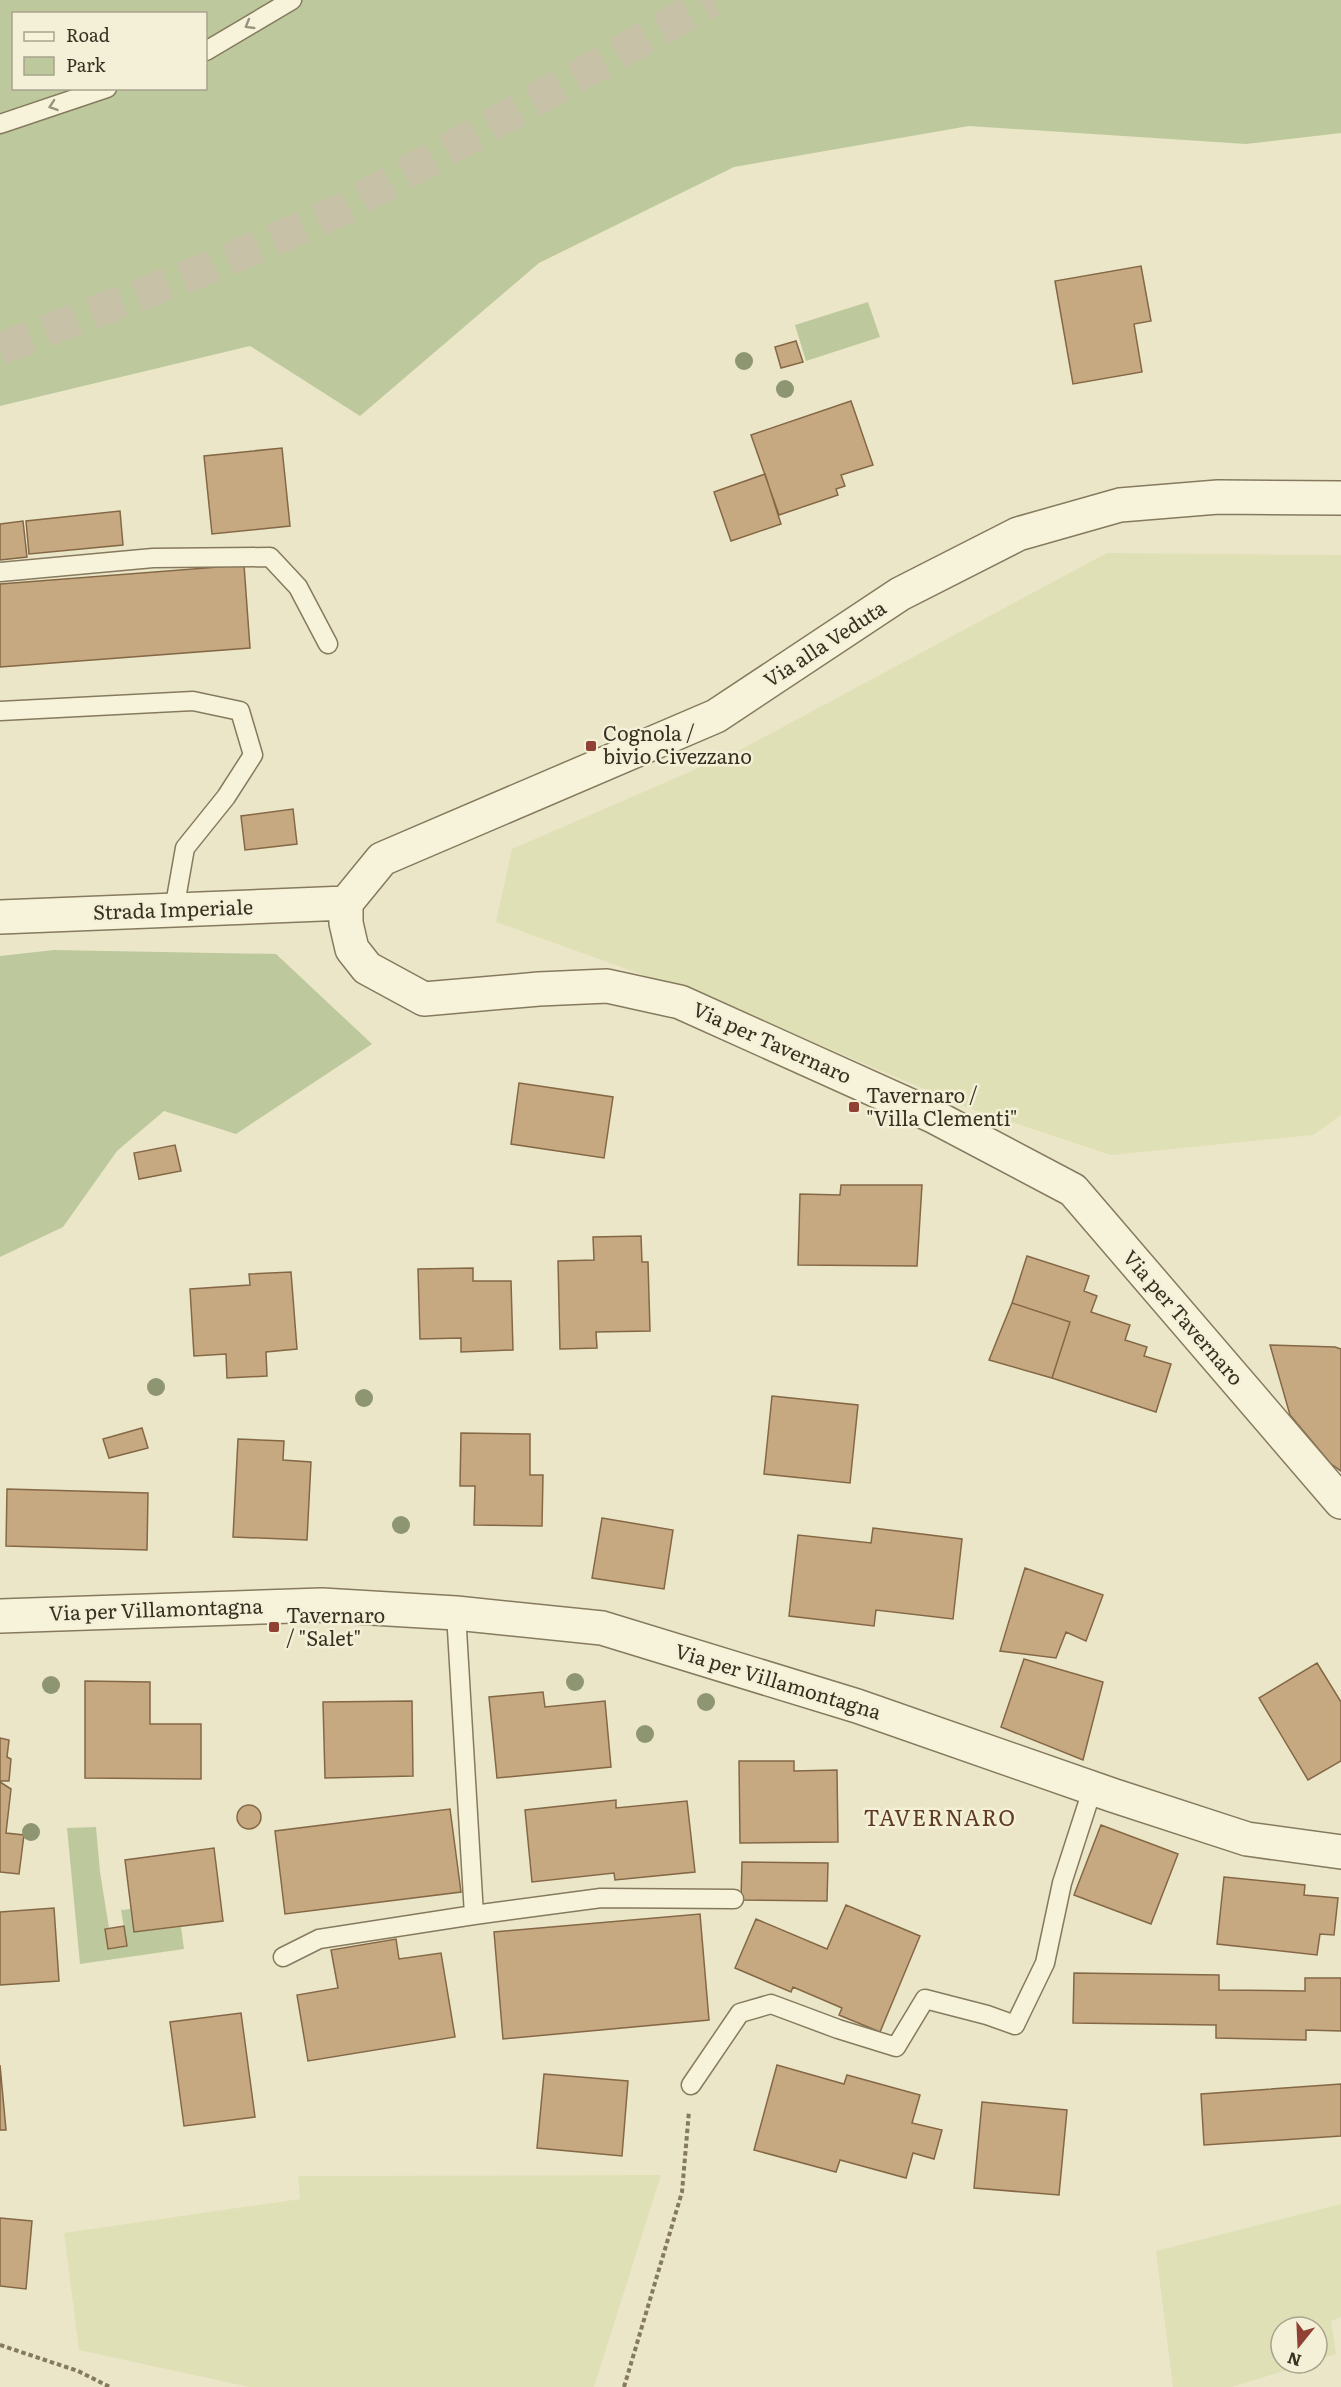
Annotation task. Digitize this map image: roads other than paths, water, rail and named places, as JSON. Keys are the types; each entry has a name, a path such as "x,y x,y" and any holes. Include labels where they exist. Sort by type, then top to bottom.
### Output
{"street":[{"name":"Via alla Veduta","path":"346,903 382,859 716,716 900,594 1018,534 1120,505 1218,497 1341,498"},
{"name":"Strada Imperiale","path":"0,917 346,903"},
{"name":"Via per Tavernaro","path":"346,903 346,923 352,949 367,968 424,999 539,989 607,986 680,1002 933,1116 1073,1190 1341,1502"},
{"name":"Via per Villamontagna","path":"0,1616 322,1605 456,1613 602,1628 857,1706 1247,1839 1341,1852"}],"lane":[{"path":"207,50 292,0"},
{"path":"0,124 101,90"},
{"path":"0,572 153,558 270,557 298,587 328,644"},
{"path":"0,711 194,700 240,711 253,755 226,797 185,848 174,910"},
{"path":"456,1613 474,1916"},
{"path":"691,2085 740,2013 771,2004 838,2029 896,2047 925,1999 987,2015 1015,2025 1045,1963 1062,1883 1093,1788"},
{"path":"283,1957 319,1939 602,1898 734,1899"}],"tunnel":[{"path":"0,349 213,266 339,211 712,0"}],"place":[{"name":"Cognola / bivio Civezzano","path":"591,746"},
{"name":"Tavernaro / \"Villa Clementi\"","path":"854,1107"},
{"name":"Tavernaro / \"Salet\"","path":"274,1627"}],"district":[{"name":"TAVERNARO","path":"940,1818"}]}
